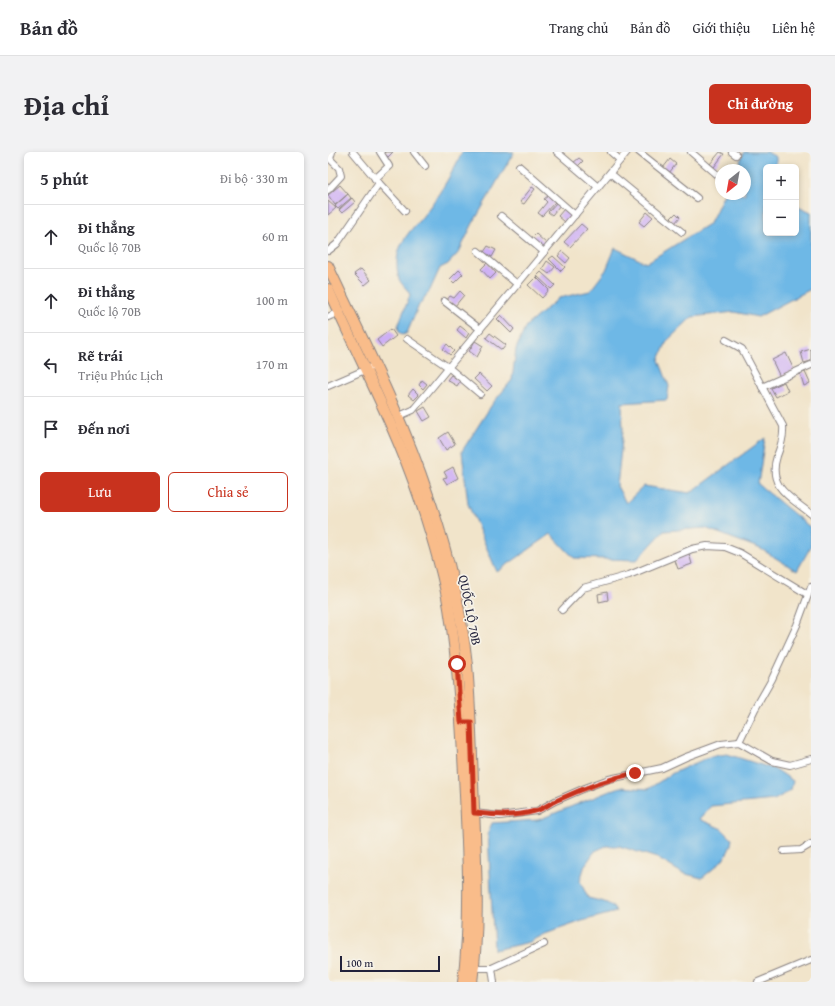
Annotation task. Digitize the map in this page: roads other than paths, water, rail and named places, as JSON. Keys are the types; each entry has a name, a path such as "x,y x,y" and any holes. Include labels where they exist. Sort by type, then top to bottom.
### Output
{"main road":[{"name":"QUỐC LỘ 70B","path":"328,266 419,496 432,537 448,606 466,722 474,813 477,885 474,968 472,982"},
{"name":"QUỐC LỘ 70B","path":"328,289 339,312 397,417 429,495 458,606 466,664 468,922 462,982"}],"street":[{"path":"328,190 341,176 339,168 330,159 332,152"},
{"path":"353,152 405,211"},
{"path":"328,251 337,244 377,181 389,166 380,152"},
{"path":"414,152 425,166"},
{"path":"557,152 598,187"},
{"path":"611,152 620,160"},
{"path":"397,417 412,410 627,152"},
{"path":"639,152 697,198"},
{"path":"691,152 715,173"},
{"path":"519,166 575,215"},
{"path":"610,173 682,232"},
{"path":"501,216 544,252"},
{"path":"478,250 517,284"},
{"path":"444,301 480,329"},
{"path":"328,317 339,312"},
{"path":"407,339 448,367 480,394"},
{"path":"726,340 742,349 783,426 783,438 774,468 775,480 779,486 811,514"},
{"path":"762,387 811,364"},
{"path":"328,386 368,365"},
{"path":"562,610 582,588 629,575 692,549 706,546 725,547 740,553 810,590 797,625 739,742"},
{"path":"474,813 500,816 537,811 556,800 609,779 662,768 721,744 739,742 772,761 790,765 811,759"},
{"path":"784,851 802,850 811,844"},
{"path":"474,968 492,968 544,944"},
{"path":"758,982 811,960"},
{"path":"492,968 494,982"}],"water":[{"path":"462,152 514,152 472,225 459,252 448,264 440,268 430,290 419,305 407,333 403,335 399,332 398,326 410,295 401,283 398,275 398,254 405,238 443,188"},
{"path":"744,152 767,152 776,157 776,164 763,164 763,236 799,236 799,206 811,212 811,289 758,317 734,312 692,317 667,341 659,360 669,386 667,400 622,403 623,431 617,486 626,503 644,486 690,493 765,438 758,484 811,528 811,546 797,571 761,549 705,528 664,531 637,560 574,558 551,534 497,572 468,504 462,451 493,403 512,380 516,349 526,326 559,298 590,291 606,270 615,248 646,263 710,223 721,200 751,200 751,164 739,164"},
{"path":"727,754 777,770 793,781 791,790 774,800 711,806 699,819 722,829 732,839 731,845 725,856 712,870 702,878 682,873 657,858 619,846 606,846 595,851 585,865 580,881 588,898 608,904 614,908 616,912 582,921 545,934 530,942 494,950 488,833 492,823 538,820 620,787 648,789 673,773 709,757"}]}
